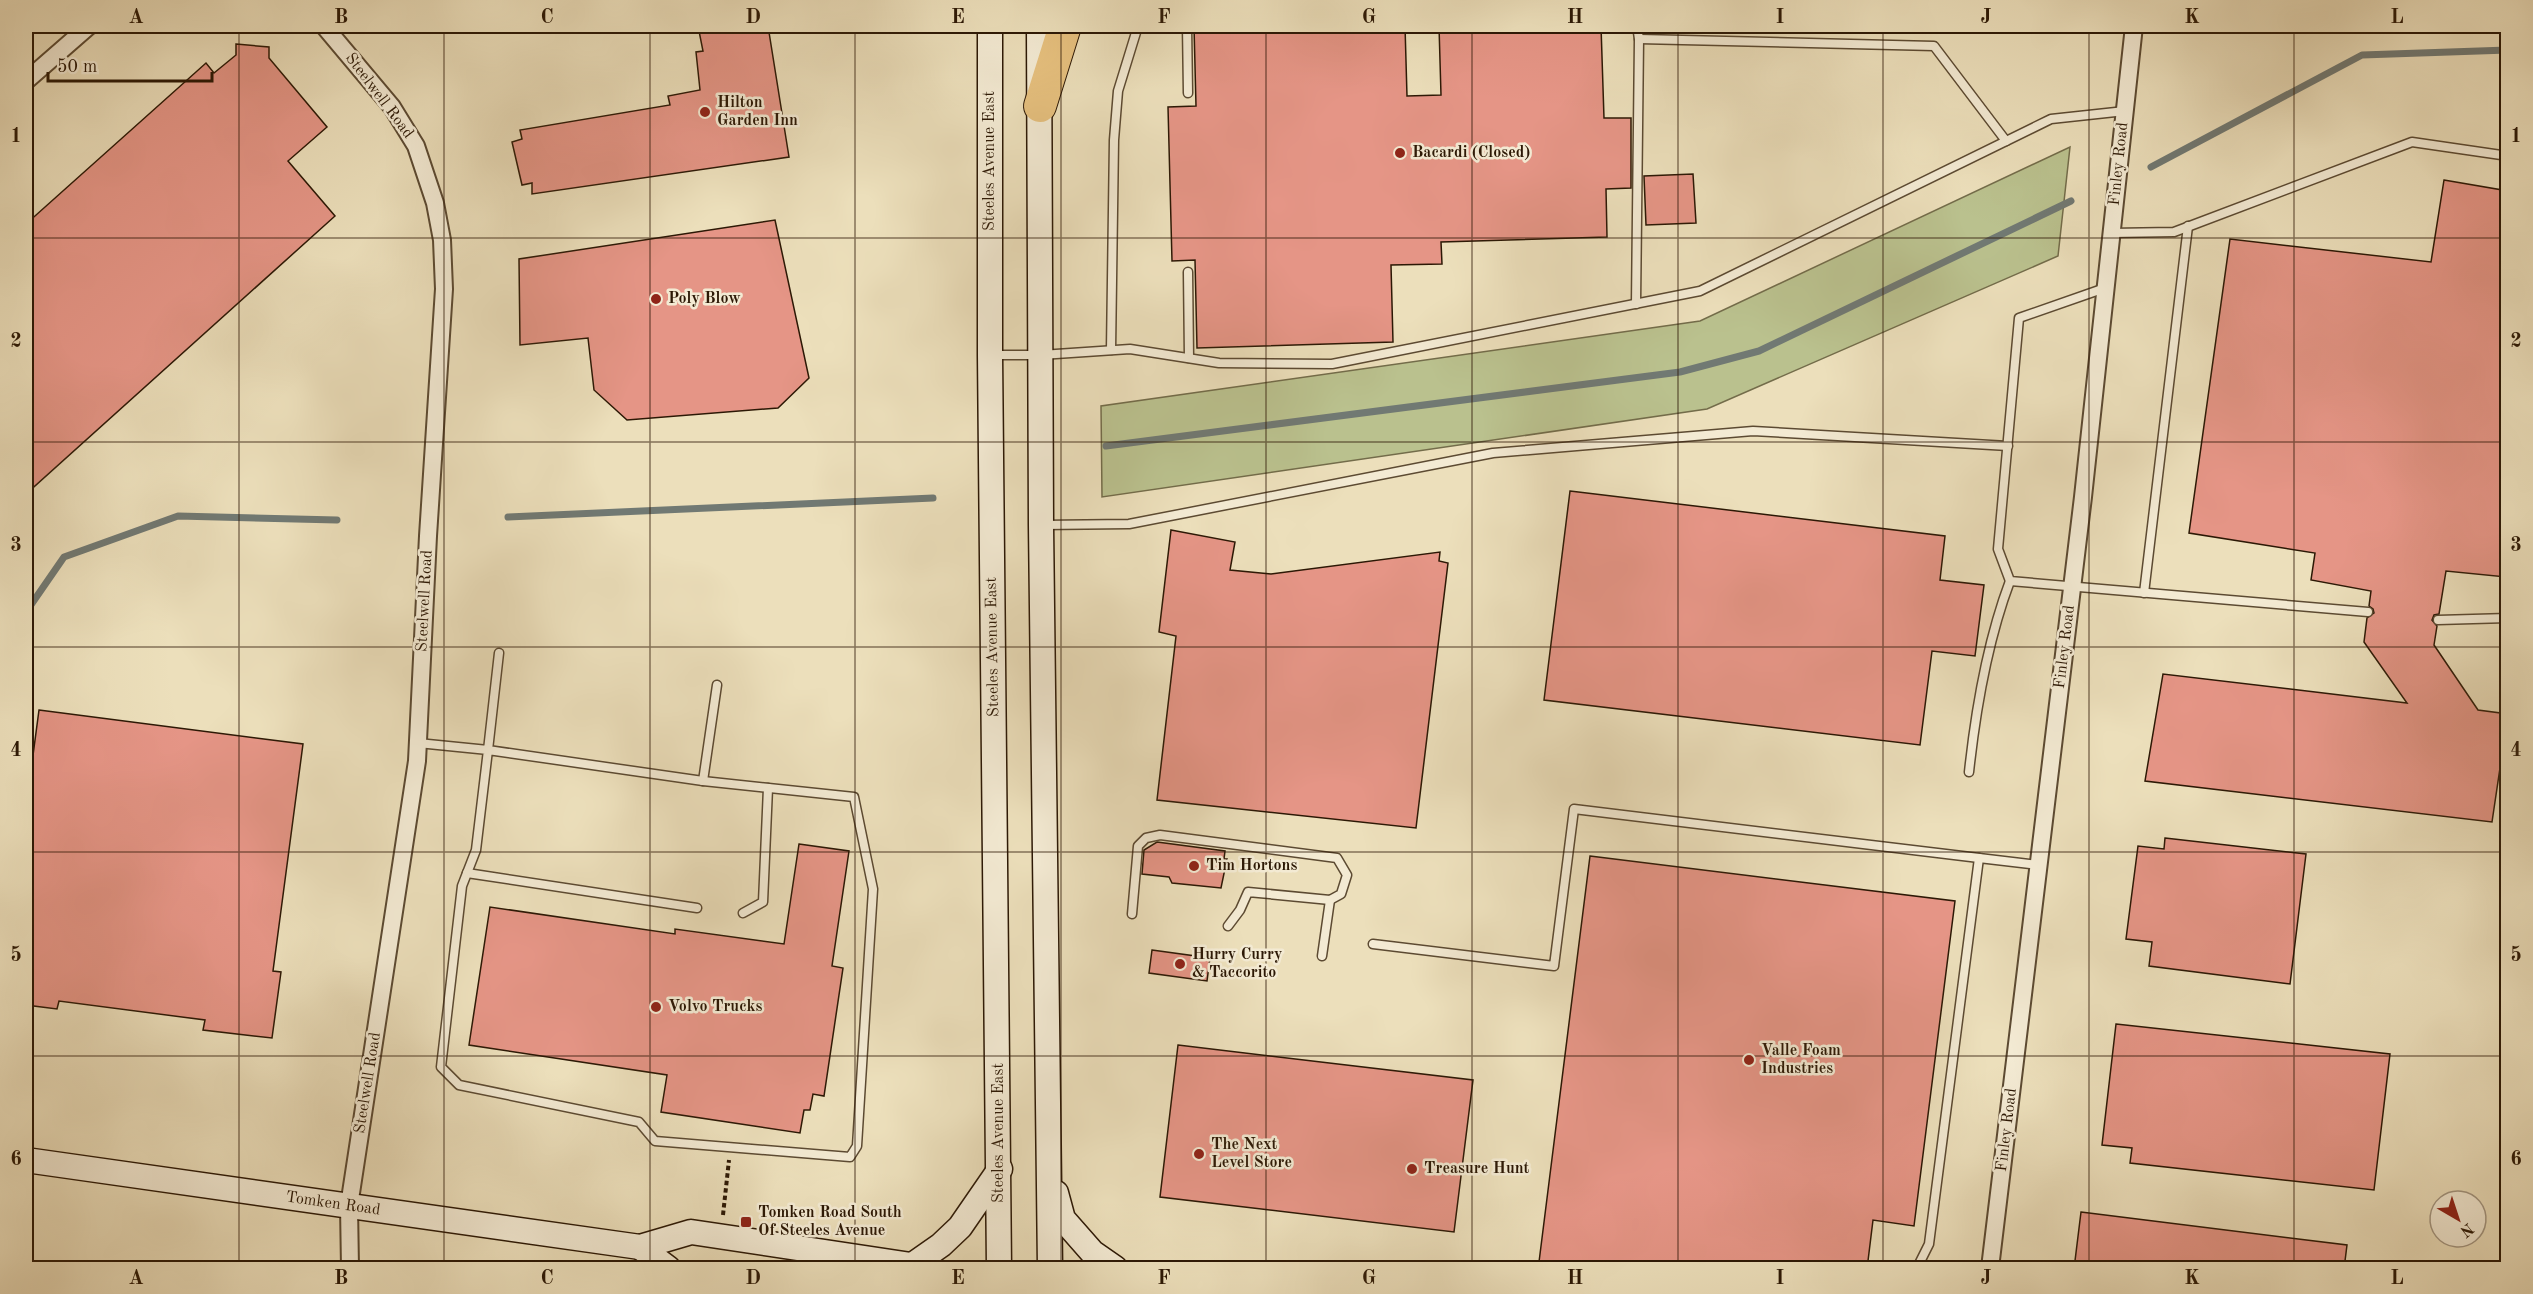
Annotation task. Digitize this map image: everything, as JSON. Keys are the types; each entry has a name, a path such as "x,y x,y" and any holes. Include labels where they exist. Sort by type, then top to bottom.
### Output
{"highway":[{"path":"1040,106 1065,26"}],"main road":[{"name":"Steeles Avenue East","path":"990,26 990,354 1000,1169 999,1269"},
{"path":"1039,26 1041,525 1050,1269"},
{"name":"Tomken Road","path":"26,1160 640,1247 691,1232 921,1267"},
{"path":"1049,1168 1063,1219 1092,1252 1115,1269"},
{"path":"921,1267 960,1227 1000,1169"},
{"path":"640,1247 668,1269"}],"street":[{"path":"26,81 89,26"},
{"name":"Steelwell Road","path":"324,26 392,107 416,146 435,202 442,240 444,289 416,772 350,1206 350,1269"},
{"name":"Finley Road","path":"1990,1269 2072,586 2134,26"}],"lane":[{"path":"1111,350 1114,140 1118,91 1138,26"},
{"path":"1187,26 1188,93"},
{"path":"1636,26 1639,39 1636,303"},
{"path":"1639,39 1934,46 2006,141"},
{"path":"990,354 1041,355 1130,349 1219,363 1332,364 1700,291 2051,119 2125,111"},
{"path":"2112,233 2174,232 2412,142 2508,156"},
{"path":"2144,593 2188,226"},
{"path":"1188,272 1189,358"},
{"path":"1969,772 1976,705 2001,605 2010,581 1998,549 2019,318 2105,288"},
{"path":"1041,525 1129,524 1493,453 1753,431 2008,446"},
{"path":"2010,581 2368,612"},
{"path":"2438,620 2508,618"},
{"path":"418,743 488,750 703,781 854,797 873,889 857,1146 850,1157 655,1141 639,1122 459,1085 441,1067 462,886 476,850 488,750 499,653"},
{"path":"703,781 717,685"},
{"path":"743,913 763,902 768,788"},
{"path":"1373,944 1554,966 1574,808 2039,865"},
{"path":"1132,914 1138,846 1146,838 1160,835 1337,858 1347,875 1341,894 1330,900 1248,892 1240,910 1228,926"},
{"path":"1917,1269 1929,1244 1979,858"},
{"path":"467,873 698,908"},
{"path":"1322,956 1330,900"}],"path":[{"path":"721,1237 730,1147"}],"green space":[{"path":"2070,147 2058,256 1707,409 1102,497 1101,406 1700,321"}],"building":[{"name":"Hilton Garden Inn","path":"698,26 768,26 789,157 532,194 532,183 522,185 512,142 522,139 520,130 670,105 668,96 700,90 696,52 703,51"},
{"name":"Bacardi (Closed)","path":"1194,26 1405,26 1407,96 1441,95 1439,26 1601,26 1604,118 1631,118 1631,188 1606,189 1607,237 1441,242 1442,264 1391,265 1393,342 1197,348 1195,260 1172,261 1168,107 1196,106"},
{"path":"236,44 269,47 269,58 327,127 288,161 335,216 26,494 26,224 206,63 214,73 236,55"},
{"path":"1693,174 1696,223 1646,225 1644,176"},
{"path":"2444,180 2508,191 2508,560 2506,577 2446,571 2439,614 2434,615 2432,620 2437,626 2434,645 2478,710 2508,714 2492,822 2145,781 2163,674 2407,703 2364,642 2367,618 2374,613 2369,606 2371,591 2311,580 2315,553 2189,533 2230,239 2431,262"},
{"name":"Poly Blow","path":"775,220 809,378 778,408 627,420 594,390 588,338 520,345 519,259"},
{"path":"1570,491 1945,536 1940,580 1984,585 1975,656 1932,651 1920,745 1544,700"},
{"path":"1171,530 1235,542 1230,570 1271,574 1440,552 1439,561 1448,563 1416,828 1157,800 1176,636 1159,632"},
{"path":"39,710 303,744 273,971 281,972 272,1038 203,1030 205,1020 59,1001 57,1009 26,1005 26,808"},
{"path":"2165,838 2306,854 2290,984 2149,966 2152,942 2126,939 2138,846 2164,849"},
{"name":"Tim Hortons","path":"1157,842 1225,851 1224,859 1227,859 1221,888 1172,883 1169,877 1142,874 1144,850"},
{"name":"Volvo Trucks","path":"799,844 849,851 832,966 843,968 824,1096 813,1094 810,1110 804,1110 800,1133 661,1112 667,1075 469,1045 490,907 675,934 675,929 784,944"},
{"name":"Valle Foam Industries","path":"1590,856 1955,901 1914,1226 1873,1220 1867,1269 1592,1269 1539,1262"},
{"name":"Hurry Curry & Taccorito","path":"1152,950 1210,958 1207,981 1149,973"},
{"path":"2116,1024 2390,1054 2374,1190 2130,1163 2132,1148 2102,1145"},
{"path":"1178,1045 1473,1080 1454,1232 1160,1197"},
{"path":"2081,1212 2347,1245 2344,1269 2074,1269"}],"waterway":[{"path":"2151,167 2362,55 2508,50"},
{"path":"1106,446 1680,372 1759,351 2071,201"},
{"path":"508,517 933,498"},
{"path":"26,612 64,557 178,516 337,520"}],"place":[{"name":"Hilton Garden Inn","path":"705,112"},
{"name":"Bacardi (Closed)","path":"1400,153"},
{"name":"Poly Blow","path":"656,299"},
{"name":"Tim Hortons","path":"1194,866"},
{"name":"Hurry Curry & Taccorito","path":"1180,964"},
{"name":"Volvo Trucks","path":"656,1007"},
{"name":"Valle Foam Industries","path":"1749,1060"},
{"name":"The Next Level Store","path":"1199,1154"},
{"name":"Treasure Hunt","path":"1412,1169"},
{"name":"Tomken Road South Of Steeles Avenue","path":"746,1222"}]}
